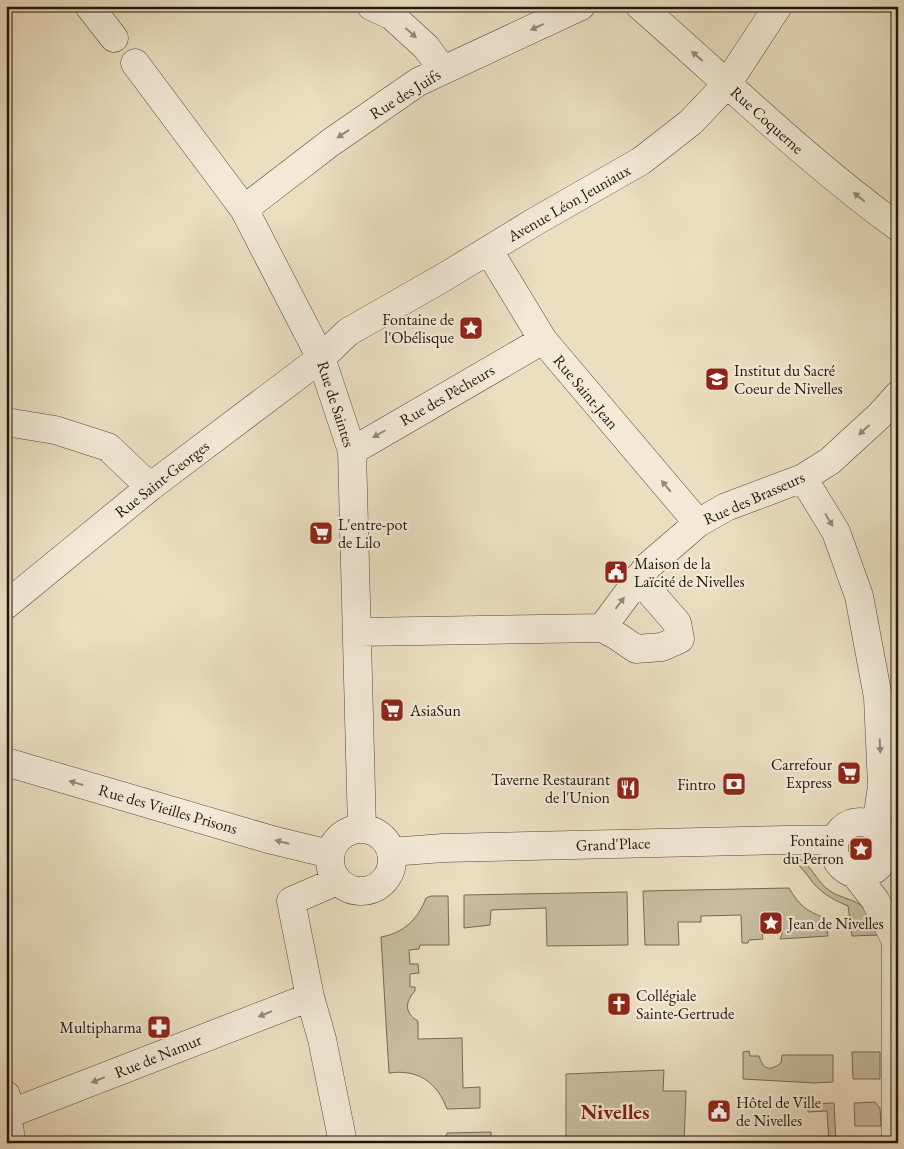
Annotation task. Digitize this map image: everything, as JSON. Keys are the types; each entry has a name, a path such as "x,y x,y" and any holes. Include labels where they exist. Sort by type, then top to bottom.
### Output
{"street":[{"path":"89,6 114,38"},
{"path":"371,6 392,16 426,47 443,70"},
{"name":"Rue des Juifs","path":"244,209 330,143 418,82 581,6"},
{"name":"Rue Coquerne","path":"640,6 797,148 898,227"},
{"name":"Avenue Léon Jeuniaux","path":"321,358 348,332 641,161 691,122 727,84 778,6"},
{"name":"Rue de Saintes","path":"136,63 244,209 321,358 352,450 362,828"},
{"name":"Rue Saint-Jean","path":"489,251 543,340 698,523"},
{"name":"Rue des Pêcheurs","path":"352,450 543,340"},
{"name":"Rue Saint-Georges","path":"6,606 150,487 321,358"},
{"name":"Rue des Brasseurs","path":"602,628 648,566 698,523 726,507 804,478 830,461 880,415 898,395"},
{"path":"6,422 55,430 108,447 150,487"},
{"path":"804,478 836,532 859,596 888,694 882,786 889,845 884,860 879,866 871,872 863,874 854,873"},
{"path":"357,632 602,628 636,649 662,647 680,639 677,623 638,578"},
{"name":"Rue des Vieilles Prisons","path":"6,762 272,840 330,854"},
{"path":"889,845 862,822 848,825 840,831 835,840 834,849 840,864 854,873 876,900 897,939 896,1143"},
{"path":"362,828 372,830 381,835 391,852 392,863 390,873 384,882 376,888 366,891 355,891 345,888 337,881 330,868 330,854 334,843 341,835 351,830 362,828"},
{"name":"Grand'Place","path":"391,852 443,848 835,840"},
{"path":"337,881 291,901 310,997 322,1039 343,1143"},
{"name":"Rue de Namur","path":"7,1108 310,997"},
{"path":"7,1108 11,1143"}],"shaded area":[{"path":"800,859 830,891 861,905 879,935 852,936 848,906 829,897 817,887 797,864"},
{"path":"789,888 804,907 825,918 828,936 780,939 782,934 780,927 769,924 764,927 763,939 749,940 748,943 742,943 741,915 701,916 701,922 678,922 679,945 645,945 643,891"},
{"path":"627,892 628,945 547,946 546,908 491,910 490,925 464,928 464,895"},
{"path":"431,896 448,896 449,945 420,945 419,949 409,950 410,964 418,964 419,973 410,974 410,987 415,987 415,991 409,999 408,1011 418,1021 418,1039 462,1038 463,1088 480,1087 480,1108 447,1109 438,1091 425,1079 409,1073 389,1073 381,937 397,932 409,924 423,906 426,898"},
{"path":"749,1051 750,1056 759,1056 762,1064 767,1068 773,1068 781,1063 782,1055 833,1055 833,1082 815,1083 743,1079 743,1052"},
{"path":"852,1052 880,1052 880,1079 853,1079"},
{"path":"664,1070 663,1091 686,1091 684,1143 566,1143 566,1074"},
{"path":"875,1102 880,1108 881,1126 855,1126 854,1103"},
{"path":"834,1103 836,1143 829,1143 827,1111 808,1112 808,1104"},
{"path":"491,1132 491,1143 444,1143 447,1133"}],"place":[{"name":"Fontaine de l'Obélisque","path":"471,328"},
{"name":"Institut du Sacré Coeur de Nivelles","path":"717,379"},
{"name":"L'entre-pot de Lilo","path":"321,533"},
{"name":"Maison de la Laïcité de Nivelles","path":"616,572"},
{"name":"AsiaSun","path":"392,710"},
{"name":"Carrefour Express","path":"849,773"},
{"name":"Fintro","path":"734,784"},
{"name":"Taverne Restaurant de l'Union","path":"628,788"},
{"name":"Fontaine du Perron","path":"861,849"},
{"name":"Jean de Nivelles","path":"771,923"},
{"name":"Collégiale Sainte-Gertrude","path":"619,1004"},
{"name":"Multipharma","path":"159,1027"},
{"name":"Hôtel de Ville de Nivelles","path":"719,1111"}],"district":[{"name":"Nivelles","path":"615,1111"}]}
